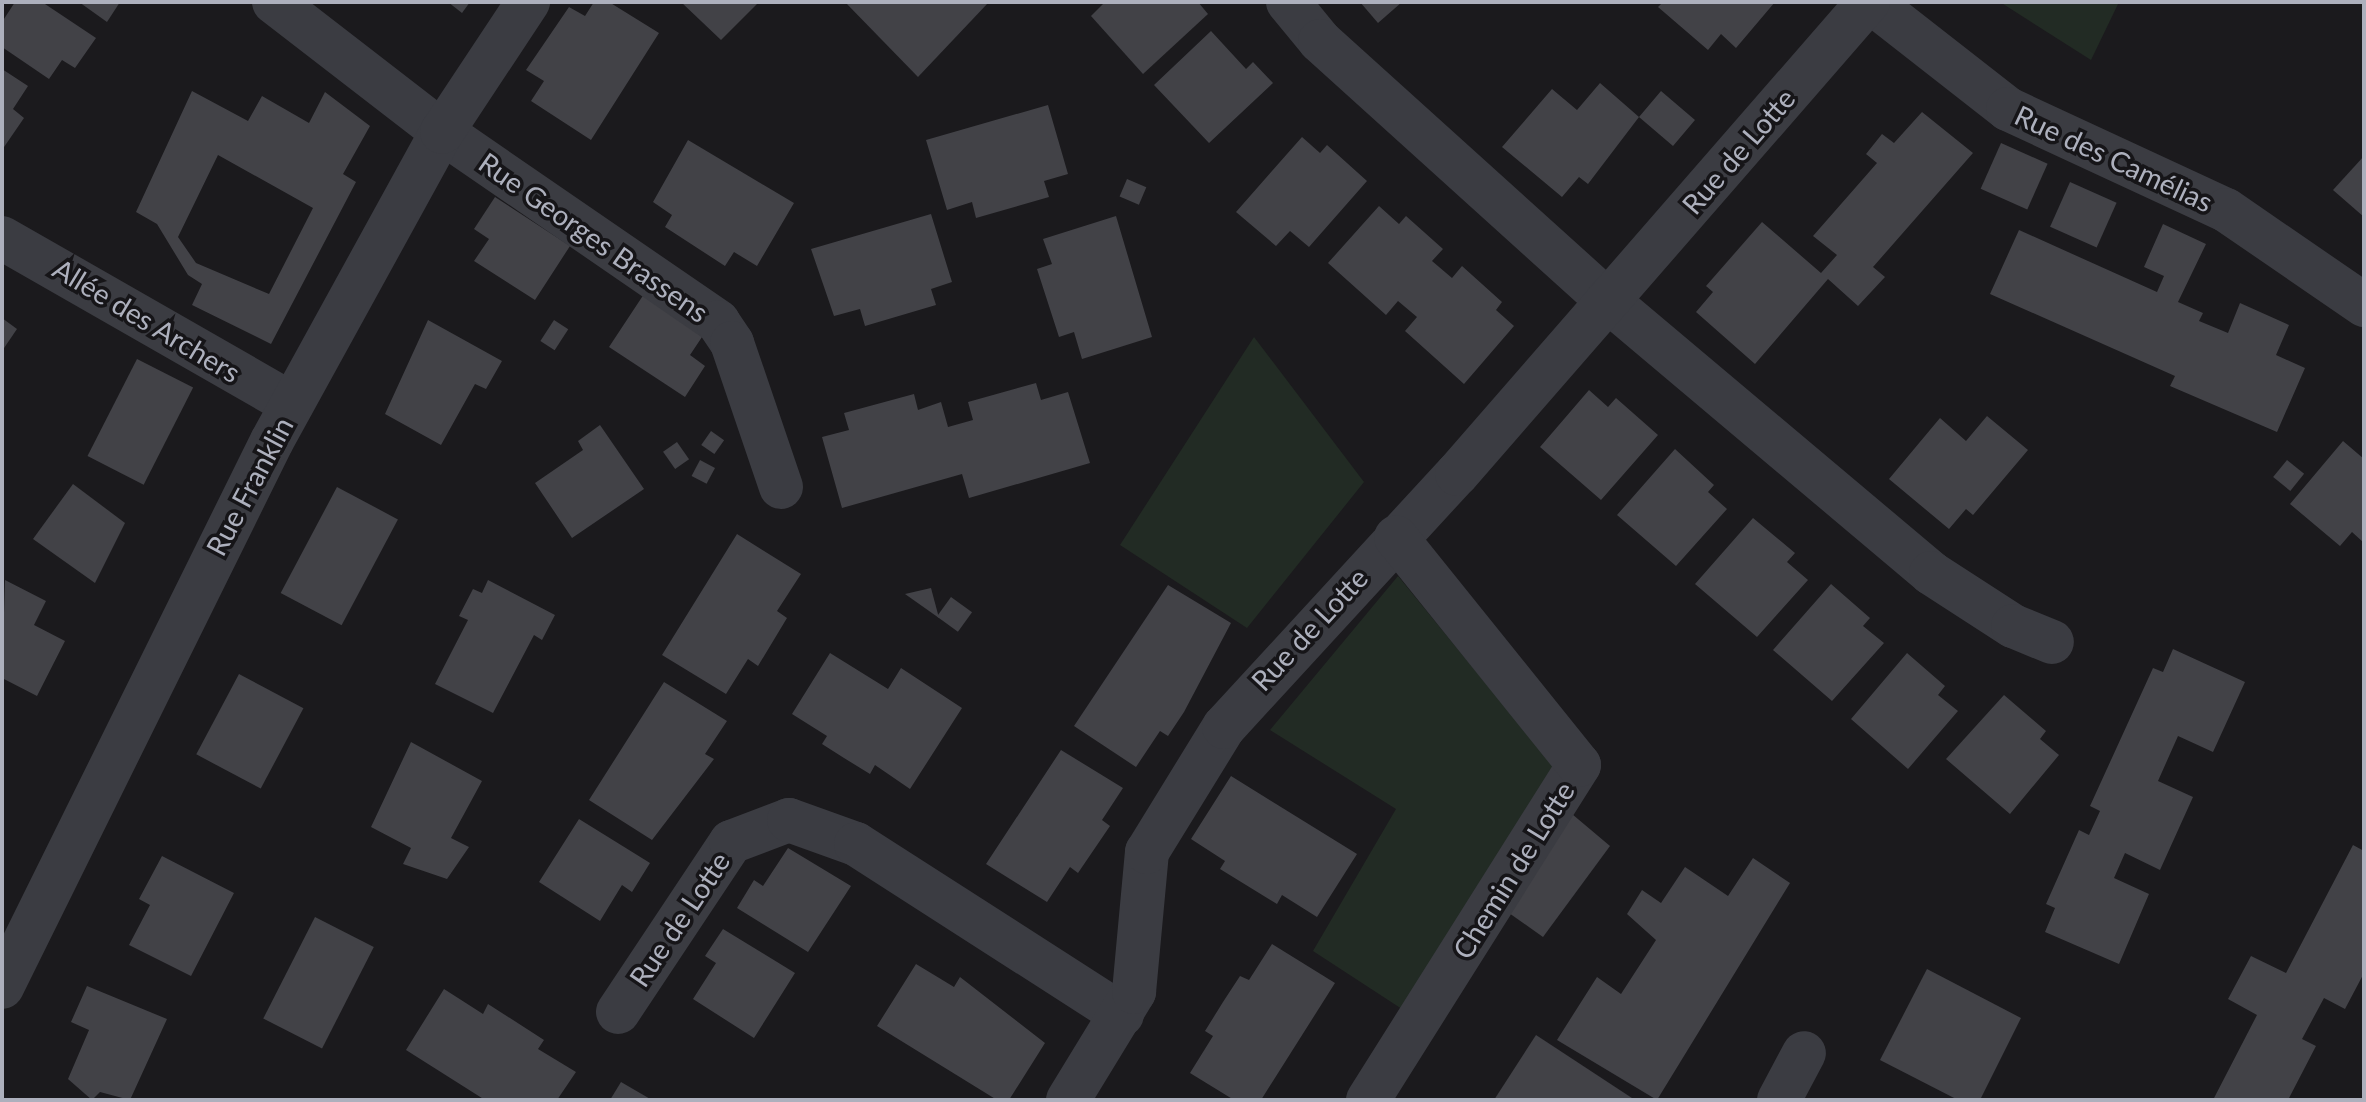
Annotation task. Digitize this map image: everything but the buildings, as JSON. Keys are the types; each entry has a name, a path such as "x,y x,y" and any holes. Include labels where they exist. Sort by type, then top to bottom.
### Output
{"street":[{"name":"Rue Georges Brassens","path":"274,2 442,132 718,322 732,343 781,487"},
{"name":"Rue Franklin","path":"2,987 167,641 292,404 442,132 528,2"},
{"path":"1288,2 1320,41 1607,300 1931,573 2013,626 2052,642"},
{"name":"Rue de Lotte","path":"1068,1100 1122,1015 1140,970 1141,870 1161,826 1247,696 1396,537 1870,2"},
{"name":"Rue des Camélias","path":"1870,2 2008,109 2226,210 2364,305"},
{"name":"Allée des Archers","path":"2,238 292,404"},
{"name":"Chemin de Lotte","path":"1368,1100 1579,765 1396,537"},
{"name":"Rue de Lotte","path":"618,1012 723,851 759,826 789,820 856,844 1122,1015"},
{"path":"1779,1100 1804,1053"}],"shaded area":[{"path":"2000,2 2119,2 2091,60"},
{"path":"1254,337 1364,482 1247,628 1120,545"},
{"path":"1398,576 1554,767 1405,1011 1313,951 1396,809 1270,730"}]}
